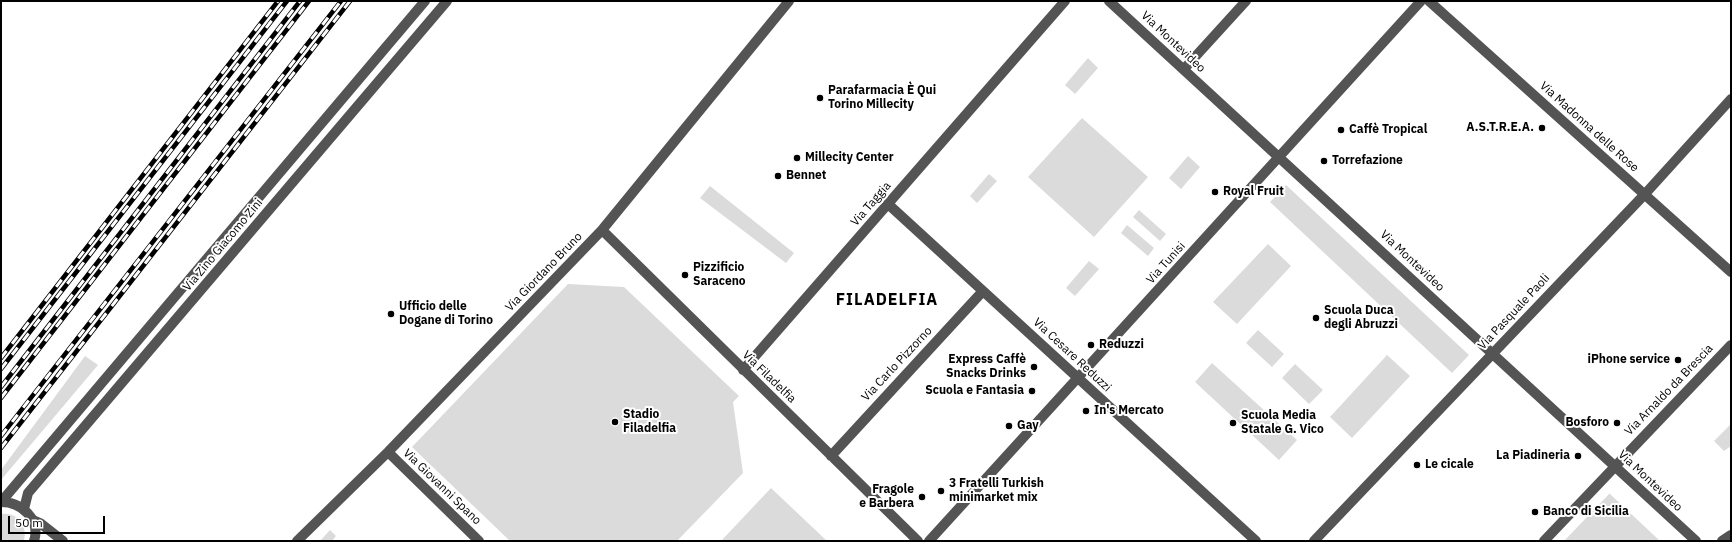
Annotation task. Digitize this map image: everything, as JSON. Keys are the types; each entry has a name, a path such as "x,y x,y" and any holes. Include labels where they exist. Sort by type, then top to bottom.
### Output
{"street":[{"name":"Via Zino Giacomo Zini","path":"1,502 425,1"},
{"name":"Via Zino Giacomo Zini","path":"24,509 28,493 447,1"},
{"name":"Via Giordano Bruno","path":"297,541 388,452 602,230 789,1"},
{"name":"Via Taggia","path":"743,370 1065,1"},
{"name":"Via Montevideo","path":"1109,1 1696,541"},
{"path":"1184,69 1246,1"},
{"name":"Via Tunisi","path":"929,541 1421,1"},
{"name":"Via Madonna delle Rose","path":"1429,1 1731,272"},
{"name":"Via Pasquale Paoli","path":"1314,541 1645,194 1731,99"},
{"name":"Via Cesare Reduzzi","path":"888,204 1256,541"},
{"name":"Via Filadelfia","path":"602,230 918,541"},
{"name":"Via Carlo Pizzorno","path":"831,456 983,291"},
{"name":"Via Arnaldo da Brescia","path":"1544,541 1731,344"},
{"name":"Via Giovanni Spano","path":"388,452 479,541"},
{"path":"1,502 17,504 24,509 33,520 35,529 34,541"},
{"path":"33,520 40,523 64,541"},
{"path":"1722,541 1731,535"}],"shaded area":[{"path":"1088,58 1098,68 1075,94 1065,85"},
{"path":"1082,118 1148,177 1094,237 1028,177"},
{"path":"1188,156 1200,167 1181,189 1169,178"},
{"path":"989,174 997,181 977,203 970,196"},
{"path":"1286,185 1469,355 1452,373 1270,202"},
{"path":"710,186 794,253 786,263 700,198"},
{"path":"1139,210 1166,234 1160,241 1133,217"},
{"path":"1127,225 1154,248 1148,256 1121,233"},
{"path":"1268,244 1291,266 1237,324 1213,302"},
{"path":"1089,261 1099,269 1075,296 1066,288"},
{"name":"Stadio Filadelfia","path":"568,284 624,287 739,396 733,402 743,473 677,541 510,541 412,447"},
{"path":"1258,330 1284,354 1272,367 1246,343"},
{"path":"1387,355 1410,376 1352,438 1330,417"},
{"path":"85,356 98,365 1,480 1,470"},
{"path":"1212,363 1297,440 1279,460 1195,382"},
{"path":"1295,364 1323,390 1309,404 1282,378"},
{"path":"1731,424 1731,446 1724,451 1714,441"},
{"path":"771,488 827,541 721,541"},
{"path":"1610,494 1660,541 1564,541"},
{"path":"1,514 17,517 23,525 25,535 24,541 1,541"},
{"path":"330,530 336,536 332,541 320,541"}],"railway":[{"path":"1,358 278,1"},
{"path":"1,369 287,1"},
{"path":"1,387 300,1"},
{"path":"1,398 309,1"},
{"path":"1,436 341,1"},
{"path":"1,448 350,1"}],"place":[{"name":"Parafarmacia È Qui Torino Millecity","path":"820,98"},
{"name":"A.S.T.R.E.A.","path":"1542,128"},
{"name":"Caffè Tropical","path":"1341,130"},
{"name":"Millecity Center","path":"797,158"},
{"name":"Torrefazione","path":"1324,161"},
{"name":"Bennet","path":"778,176"},
{"name":"Royal Fruit","path":"1215,192"},
{"name":"Pizzificio Saraceno","path":"685,275"},
{"name":"Ufficio delle Dogane di Torino","path":"391,314"},
{"name":"Scuola Duca degli Abruzzi","path":"1316,318"},
{"name":"Reduzzi","path":"1091,345"},
{"name":"iPhone service","path":"1678,360"},
{"name":"Express Caffè Snacks Drinks","path":"1034,367"},
{"name":"Scuola e Fantasia","path":"1032,391"},
{"name":"In's Mercato","path":"1086,411"},
{"name":"Stadio Filadelfia","path":"615,422"},
{"name":"Scuola Media Statale G. Vico","path":"1233,423"},
{"name":"Bosforo","path":"1617,423"},
{"name":"Gay","path":"1009,426"},
{"name":"La Piadineria","path":"1578,456"},
{"name":"Le cicale","path":"1417,465"},
{"name":"3 Fratelli Turkish minimarket mix","path":"941,491"},
{"name":"Fragole e Barbera","path":"922,497"},
{"name":"Banco di Sicilia","path":"1535,512"}],"district":[{"name":"FILADELFIA","path":"887,300"}]}
